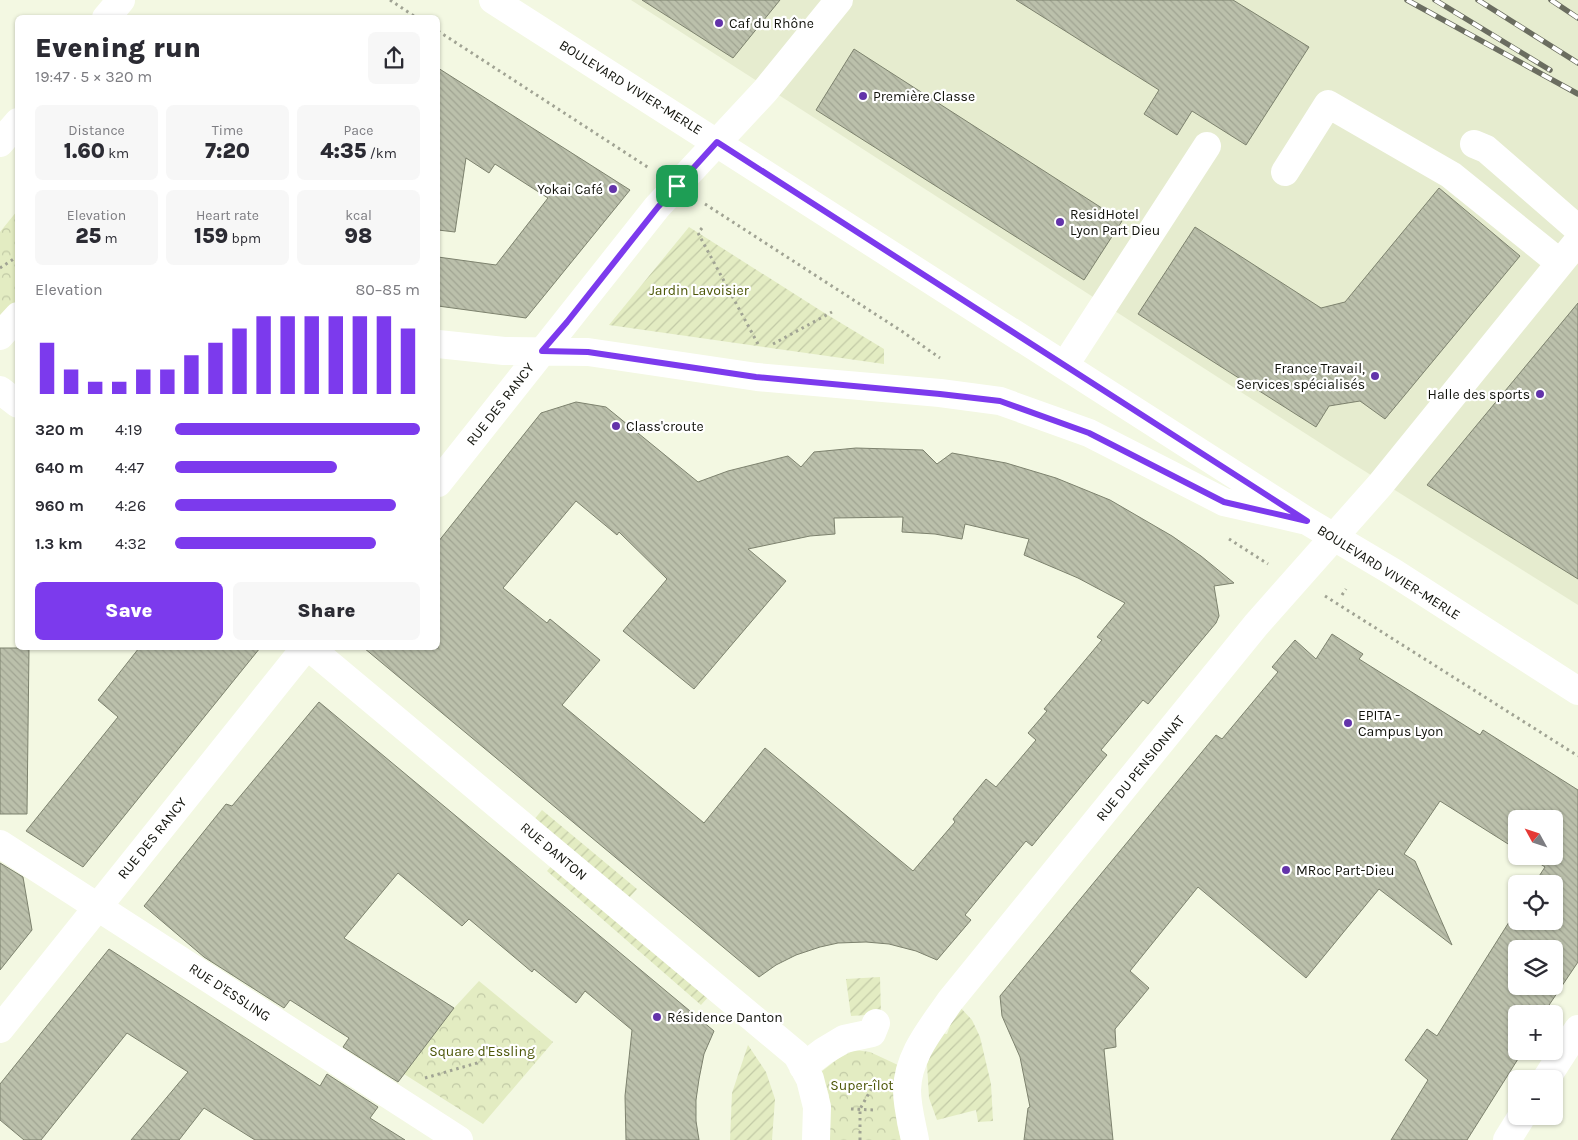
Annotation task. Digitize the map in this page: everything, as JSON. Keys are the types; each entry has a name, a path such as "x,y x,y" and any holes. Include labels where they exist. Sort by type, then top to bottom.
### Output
{"street":[{"path":"108,15 121,0"},
{"name":"BOULEVARD VIVIER-MERLE","path":"493,0 1307,521 1393,572 1578,691"},
{"name":"RUE DES RANCY","path":"440,480 658,207 764,91 840,0"},
{"path":"1285,172 1328,104 1451,174 1560,263"},
{"path":"1474,144 1486,149 1578,229"},
{"path":"1065,365 1207,146"},
{"name":"RUE DU PENSIONNAT","path":"915,1140 907,1091 910,1067 917,1049 950,1002 1250,632 1380,485 1578,240"},
{"path":"0,336 15,319"},
{"path":"440,344 504,351 588,352 756,377 1000,401 1089,433 1224,502 1307,521"},
{"path":"0,390 15,402"},
{"name":"RUE DES RANCY","path":"0,1029 303,650"},
{"name":"RUE DANTON","path":"312,650 800,1061"},
{"name":"RUE D'ESSLING","path":"0,844 459,1140"},
{"path":"816,1140 817,1107 810,1078 800,1061 824,1051 844,1039 872,1033 876,1023"},
{"path":"1552,1070 1578,1028"},
{"path":"1507,1140 1516,1125"}],"path":[{"path":"390,0 412,15"},
{"path":"702,228 698,233 760,346"},
{"path":"0,268 15,258"},
{"path":"767,345 774,344 832,312"},
{"path":"1342,595 1346,589"},
{"path":"416,1081 477,1063 499,1044"},
{"path":"860,1109 860,1140"}],"shaded area":[{"path":"631,0 1578,0 1578,605 1339,455"}],"green space":[{"path":"15,213 15,306 0,324 0,232"},
{"name":"Jardin Lavoisier","path":"689,227 884,349 884,364 609,325"},
{"path":"542,810 637,889 627,900 533,821"},
{"path":"554,863 710,995 701,1005 547,871"},
{"path":"880,977 881,1014 851,1016 846,979"},
{"name":"Square d'Essling","path":"479,981 553,1042 483,1124 404,1074 454,1008"},
{"path":"958,1005 972,1020 980,1037 991,1084 993,1121 978,1122 976,1110 937,1120 929,1098 927,1064 939,1033 947,1034"},
{"path":"748,1045 766,1072 775,1099 772,1140 730,1140 732,1093"},
{"name":"Super-îlot","path":"855,1050 870,1052 900,1066 894,1092 897,1124 901,1140 828,1140 830,1125 829,1095 821,1072 839,1058"}],"building":[{"name":"Caf du Rhône","path":"642,0 780,0 733,58"},
{"path":"1016,0 1233,0 1309,47 1246,145 1192,111 1177,135 1144,114 1159,90"},
{"path":"854,49 1122,221 1084,280 816,110"},
{"path":"440,69 630,190 526,318 440,306 440,257 496,265 548,198 495,164 489,173 466,158 455,232 440,230"},
{"path":"1439,188 1520,256 1385,419 1360,401 1329,406 1316,427 1138,314 1195,227 1321,308 1345,302"},
{"name":"Halle des sports","path":"1578,303 1578,579 1427,485"},
{"path":"576,402 606,407 698,482 728,471 788,456 801,467 814,452 856,448 923,450 937,464 952,453 1006,463 1056,478 1110,500 1172,536 1201,556 1234,583 1214,586 1219,616 1216,623 1148,704 1143,700 1101,750 1107,755 1032,846 1026,841 965,915 971,920 937,960 916,951 889,944 866,942 838,943 796,955 776,965 759,977 366,650 440,650 440,539 541,413","holes":["576,501 617,535 619,532 667,579 623,631 694,689 786,581 748,549 810,536 835,534 834,518 903,517 902,532 935,534 962,539 965,524 1029,539 1024,555 1078,578 1125,603 1097,637 1102,640 1044,709 1047,711 1028,733 1036,740 996,787 986,779 953,819 955,822 913,871 765,748 704,823 562,705 600,660 550,619 547,623 503,588"]},
{"path":"1332,634 1363,654 1359,659 1480,735 1483,730 1578,790 1578,962 1563,984 1563,940 1508,940 1508,995 1556,995 1549,1005 1508,1005 1508,1060 1517,1060 1511,1070 1508,1070 1508,1075 1467,1140 1391,1140 1428,1080 1405,1060 1427,1029 1437,1036 1508,924 1508,930 1563,930 1563,875 1540,875 1545,867 1542,865 1563,865 1563,810 1508,810 1508,844 1440,801 1404,854 1415,861 1452,945 1379,889 1306,978 1198,887 1130,971 1149,988 1115,1029 1116,1047 1104,1049 1113,1140 1024,1140 1028,1108 1030,1107 1020,1057 1002,1016 1000,996 1216,735 1222,739 1278,672 1272,667 1295,640 1316,659"},
{"path":"0,648 15,648 15,650 29,650 27,814 0,814"},
{"path":"137,650 258,650 83,867 26,831 118,717 98,700"},
{"path":"319,702 714,1031 704,1054 696,1100 696,1121 699,1140 626,1140 625,1096 632,1030 585,991 576,1003 534,969 532,972 469,919 462,926 398,873 344,938 454,1008 398,1082 343,1047 349,1038 290,1000 284,1008 204,957 144,906 226,804 232,806"},
{"path":"0,863 23,877 32,930 0,970"},
{"path":"109,949 320,1086 327,1074 378,1107 370,1118 405,1140 255,1140 204,1108 179,1140 131,1140 188,1072 127,1033 41,1140 24,1140 0,1120 0,1084"}],"railway":[{"path":"1407,0 1578,94"},
{"path":"1435,0 1550,70"},
{"path":"1478,0 1578,63"},
{"path":"1551,0 1578,18"}],"place":[{"name":"Caf du Rhône","path":"719,23"},
{"name":"Première Classe","path":"863,96"},
{"name":"Yokai Café","path":"613,189"},
{"name":"ResidHotel Lyon Part Dieu","path":"1060,222"},
{"name":"France Travail, Services spécialisés","path":"1375,376"},
{"name":"Halle des sports","path":"1540,394"},
{"name":"Class'croute","path":"616,426"},
{"name":"EPITA - Campus Lyon","path":"1348,723"},
{"name":"MRoc Part-Dieu","path":"1286,870"},
{"name":"Résidence Danton","path":"657,1017"}],"route":[{"path":"717,142 1307,521 1224,502 1089,433 1000,401 756,377 588,352 542,351 677,186 717,142"}]}
